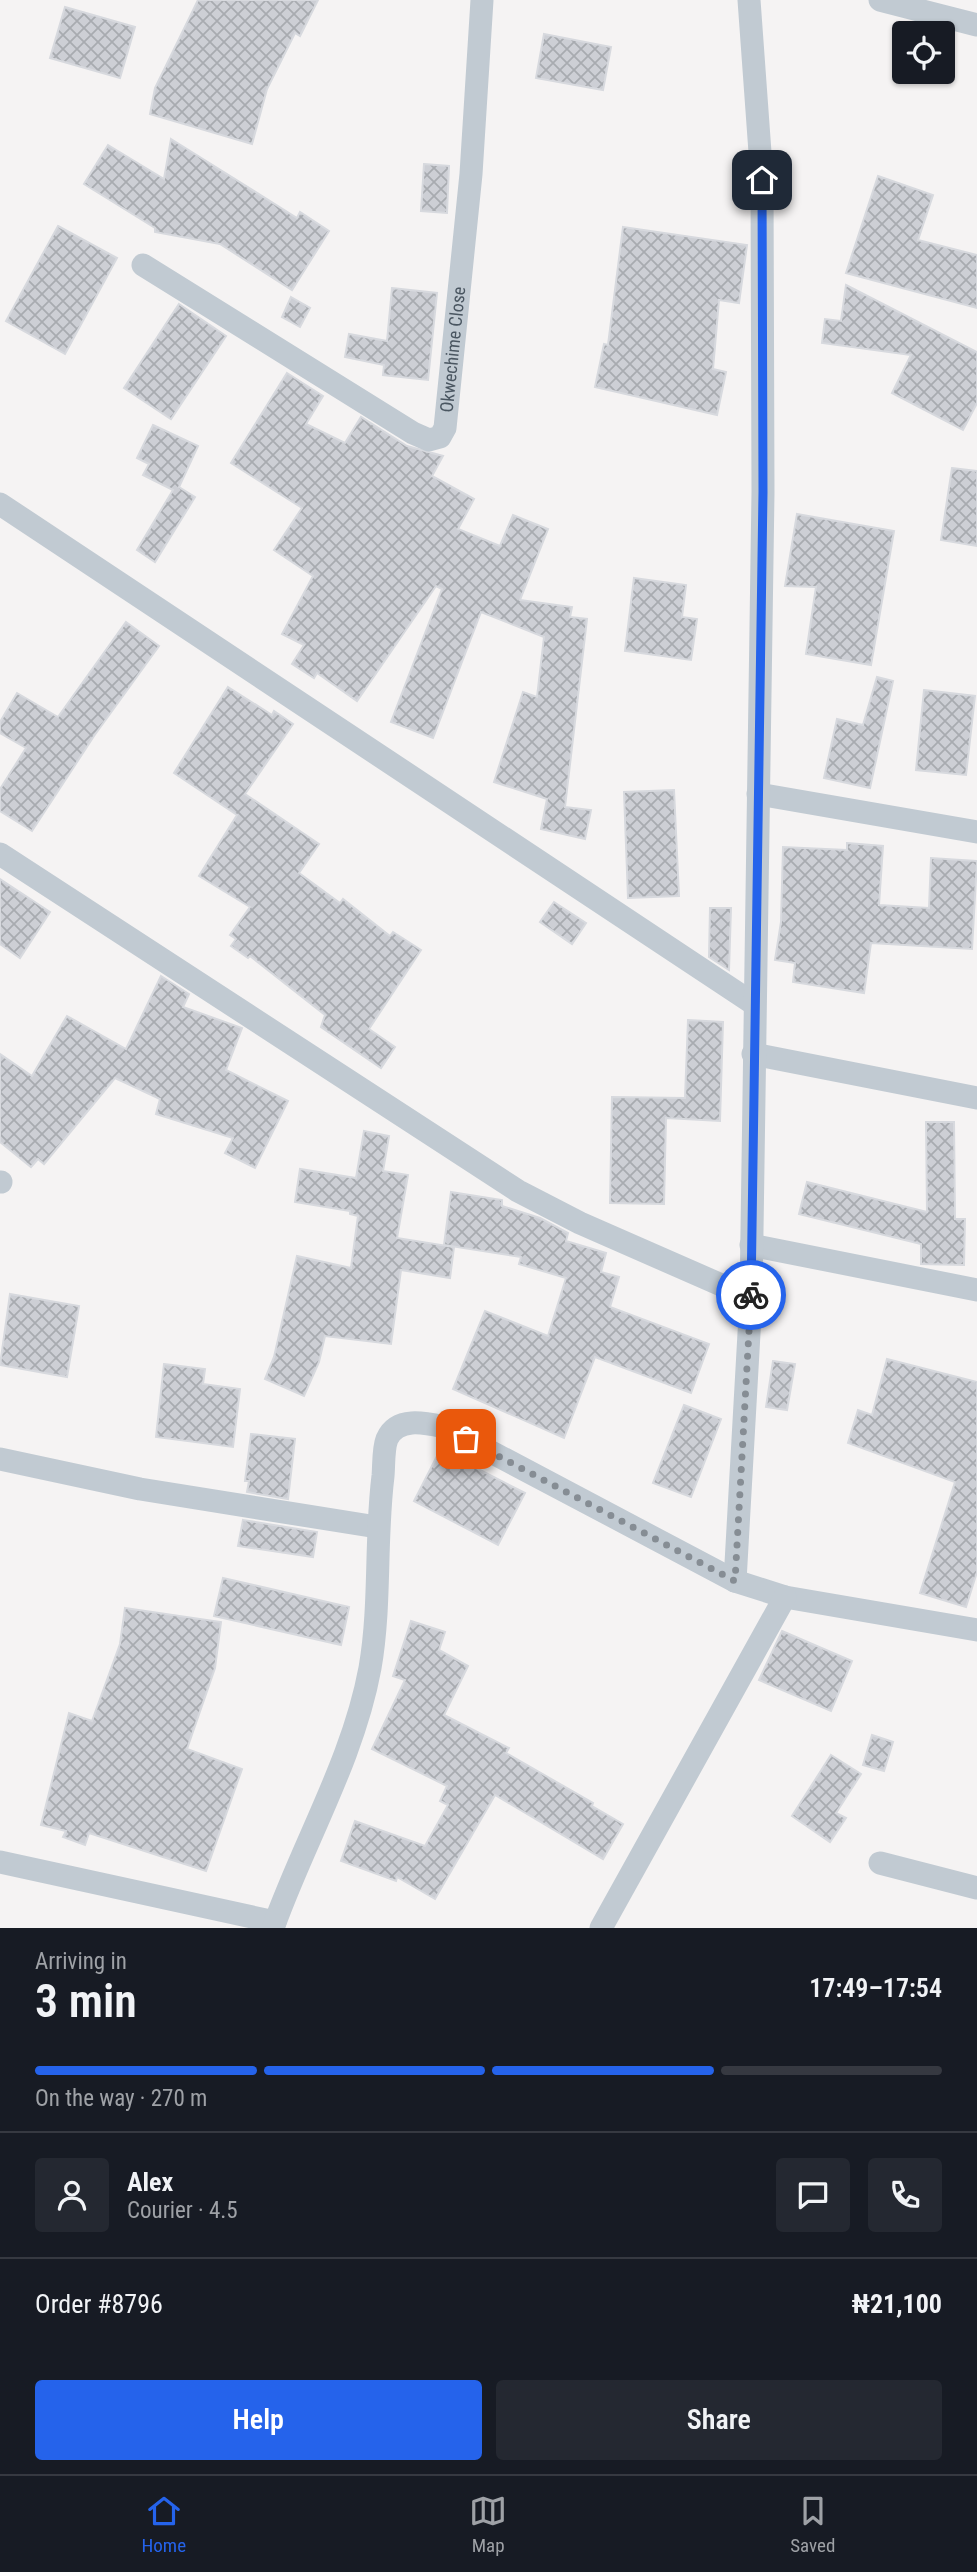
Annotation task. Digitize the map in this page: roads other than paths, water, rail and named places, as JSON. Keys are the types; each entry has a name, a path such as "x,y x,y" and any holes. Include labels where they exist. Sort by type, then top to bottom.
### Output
{"street":[{"name":"Okwechime Close","path":"143,264 413,433 429,440 440,436 445,428 471,174 482,0"},
{"path":"735,1581 751,1298 763,492 762,180 749,0"},
{"path":"880,0 977,24"},
{"path":"0,504 754,1004"},
{"path":"758,794 977,832"},
{"path":"0,854 518,1191 580,1223 751,1298"},
{"path":"753,1054 977,1098"},
{"path":"751,1245 977,1290"},
{"path":"0,1862 274,1925 331,1792 362,1706 374,1628 377,1527 387,1439 399,1426 420,1422 444,1427 735,1581 785,1597 977,1630"},
{"path":"0,1459 140,1489 377,1527"},
{"path":"601,1928 785,1597"},
{"path":"880,1863 977,1888"}]}
